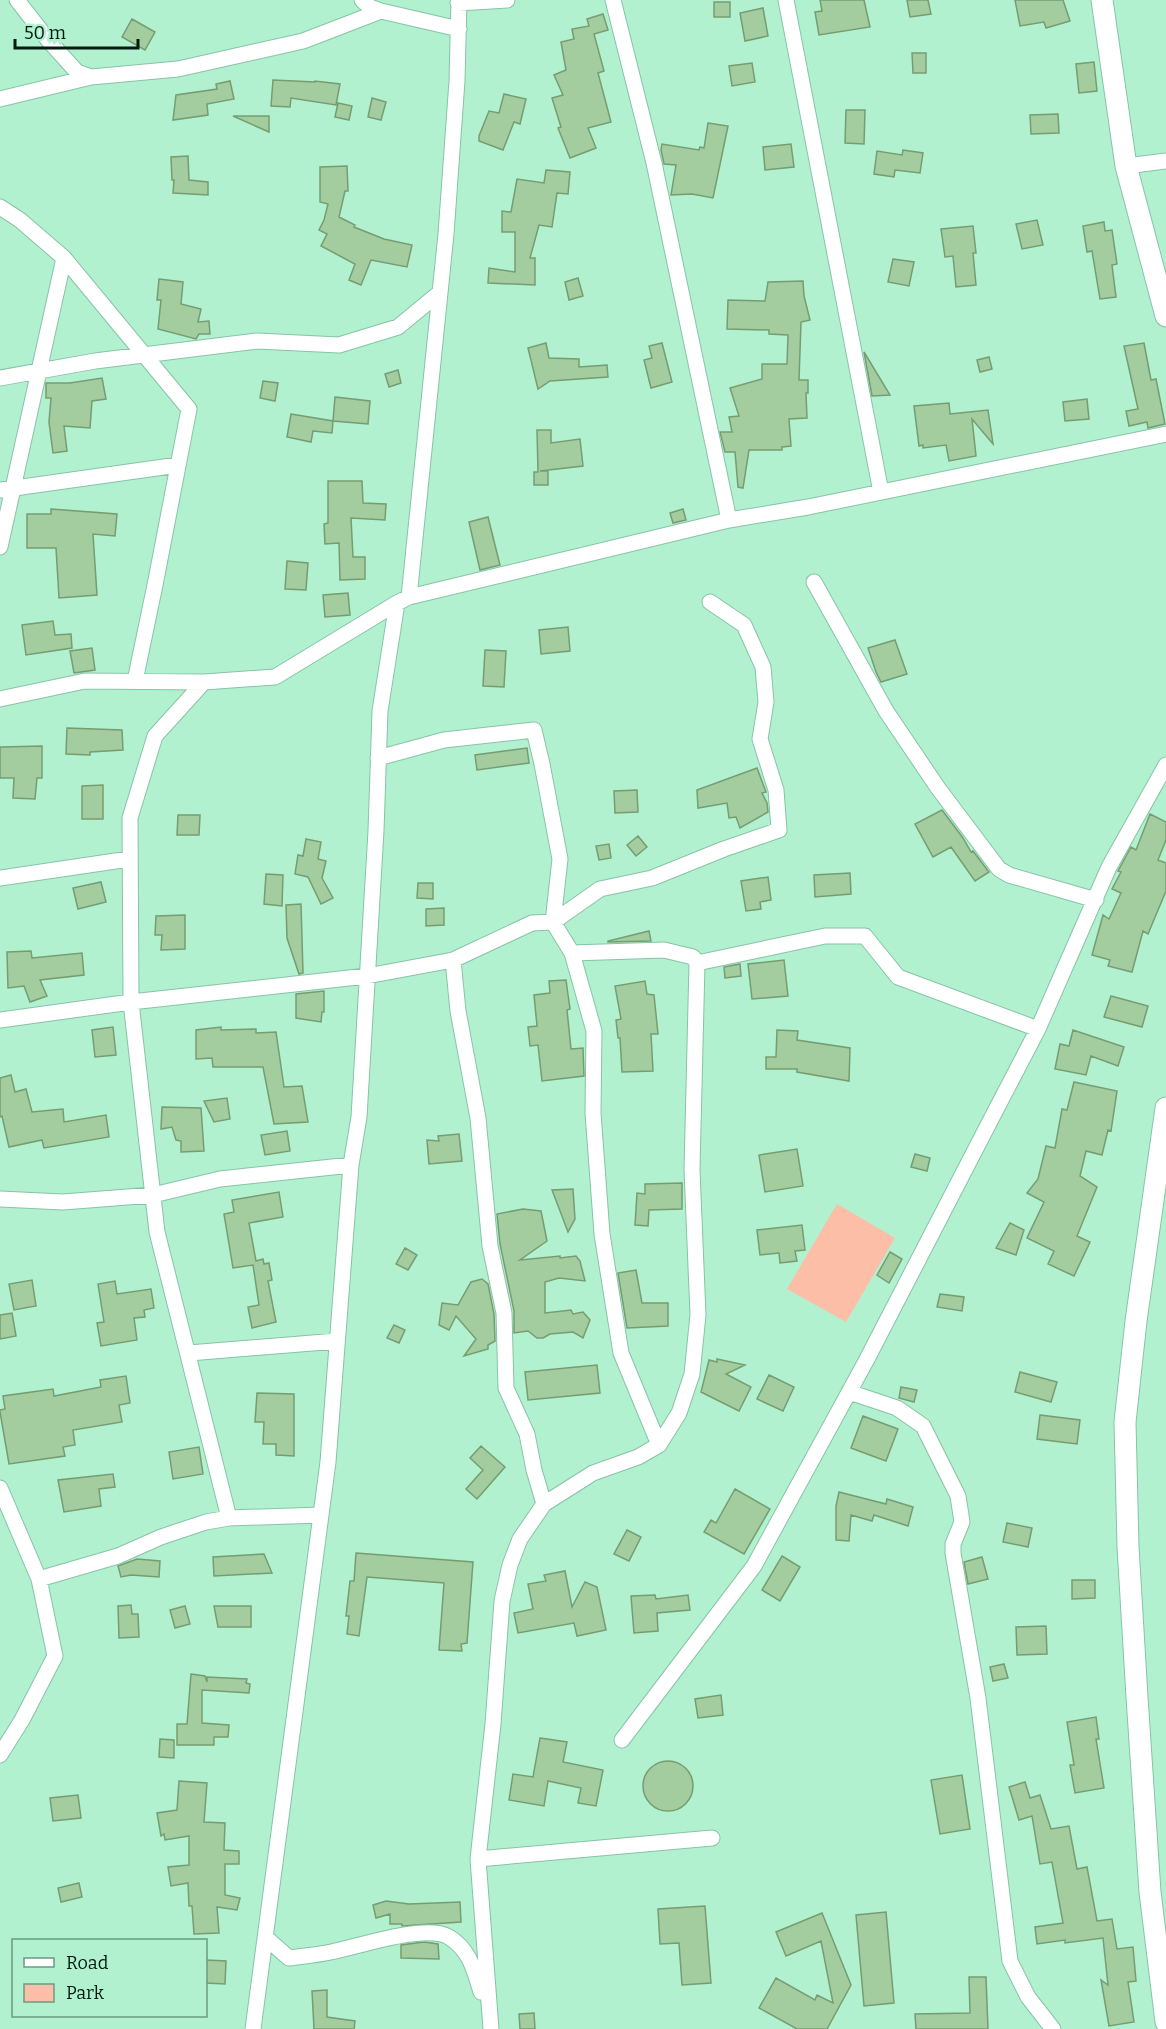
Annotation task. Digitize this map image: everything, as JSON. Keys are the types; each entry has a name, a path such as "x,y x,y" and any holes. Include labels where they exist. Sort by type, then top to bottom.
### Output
{"street":[{"path":"17,0 77,72 91,77"},
{"path":"362,0 370,7 381,11 459,30"},
{"path":"253,2029 328,1462 351,1165 359,1117 376,831 380,711 403,600 446,234 459,30 458,2 507,0"},
{"path":"613,0 654,163 729,520"},
{"path":"786,0 882,492"},
{"path":"1102,0 1126,166 1166,316"},
{"path":"0,99 91,77 178,69 303,41 381,11"},
{"path":"1126,166 1166,161"},
{"path":"0,207 20,220 64,258 109,311 141,354 189,409 135,681"},
{"path":"0,547 7,489 39,371 64,258"},
{"path":"0,378 141,354 257,341 339,345 398,327 438,294"},
{"path":"0,699 85,681 204,682 275,677 403,600 729,520 882,492 1166,434"},
{"path":"7,489 178,465"},
{"path":"814,582 886,711 938,789 999,869 1009,875 1096,900"},
{"path":"0,1020 131,1002 367,976 453,960 532,923 553,922 600,889 652,878 779,830 776,790 760,739 766,702 763,667 744,625 710,602"},
{"path":"204,682 155,736 130,818 131,1002 158,1232 230,1518"},
{"path":"378,758 444,740 534,730 560,859 553,922 572,953 594,1031 594,1113 602,1234 621,1353 659,1445"},
{"path":"622,1740 754,1566 849,1392 1038,1029 1109,867 1166,765"},
{"path":"0,878 129,860"},
{"path":"697,963 825,936 865,936 898,977 1038,1029"},
{"path":"490,2025 478,1859 493,1724 502,1601 510,1565 520,1539 544,1504 593,1473 638,1457 659,1445 679,1413 692,1374 698,1315 692,1170 697,963 693,957 680,952 572,953"},
{"path":"453,960 458,1011 478,1118 490,1245 504,1313 506,1388 527,1434 544,1504"},
{"path":"1166,1108 1136,1321 1125,1422 1128,1547 1150,1892 1166,2022"},
{"path":"0,1199 63,1202 153,1195 220,1179 351,1165"},
{"path":"189,1353 337,1341"},
{"path":"849,1392 897,1408 923,1426 958,1496 962,1522 953,1544 953,1553 978,1698 1010,1961 1028,1997 1053,2029"},
{"path":"0,1488 39,1579 55,1656 22,1720 0,1755"},
{"path":"39,1579 118,1556 161,1537 206,1522 230,1518 321,1515"},
{"path":"478,1859 712,1838"},
{"path":"265,1938 289,1958 331,1952 376,1940 435,1932 450,1938 471,1959 490,2025"}],"green space":[{"path":"837,1204 895,1238 846,1322 787,1289"}],"building":[{"path":"820,0 864,0 870,27 819,35 815,12 822,11"},
{"path":"907,0 928,0 931,14 910,17"},
{"path":"1015,0 1063,0 1070,21 1046,28 1044,22 1020,26"},
{"path":"714,2 730,2 730,17 714,17"},
{"path":"763,8 768,36 745,41 740,13"},
{"path":"603,14 608,30 594,34 604,71 598,73 611,122 588,128 596,148 570,158 558,128 561,127 552,98 563,95 554,75 566,70 561,42 574,39 572,29 589,26 587,19"},
{"path":"132,19 155,32 145,50 122,37"},
{"path":"912,53 926,53 926,73 913,73"},
{"path":"1094,62 1097,91 1079,93 1076,64"},
{"path":"752,63 755,82 732,86 729,66"},
{"path":"273,80 340,84 336,105 291,98 290,107 271,106"},
{"path":"230,81 234,99 207,104 208,115 173,120 176,95 217,89 216,84"},
{"path":"504,94 526,99 520,124 514,122 503,150 479,141 479,136 489,111 499,113"},
{"path":"372,98 386,102 381,120 368,117"},
{"path":"338,103 352,106 349,120 335,117"},
{"path":"846,110 865,110 864,144 845,143"},
{"path":"1058,114 1059,133 1031,134 1030,115"},
{"path":"233,116 269,116 269,132"},
{"path":"708,123 728,126 713,198 692,194 671,195 676,165 664,164 662,144 699,150 700,147 704,148"},
{"path":"791,144 794,167 765,170 763,147"},
{"path":"903,150 923,153 920,173 895,170 894,177 874,174 877,151 902,155"},
{"path":"188,156 189,180 208,182 208,195 173,193 171,157"},
{"path":"347,166 348,191 345,191 339,217 355,225 354,227 384,239 412,245 407,267 371,260 361,285 349,280 355,264 321,246 327,234 319,230 328,204 320,202 320,167"},
{"path":"546,170 570,172 568,194 557,193 552,227 539,225 530,258 535,258 535,285 488,283 489,268 515,272 515,232 502,232 502,211 511,212 517,179 544,183"},
{"path":"1037,220 1043,245 1022,249 1016,224"},
{"path":"1104,222 1105,231 1112,230 1117,264 1112,265 1116,297 1100,299 1092,251 1087,252 1083,226"},
{"path":"973,226 976,285 956,287 953,256 945,257 941,229"},
{"path":"893,259 914,262 909,286 888,282"},
{"path":"578,278 583,296 569,300 565,282"},
{"path":"159,279 183,282 181,304 201,309 198,322 209,321 210,334 199,334 196,339 158,329 161,300 157,300"},
{"path":"803,281 810,320 801,322 799,380 808,380 807,418 789,419 791,446 782,447 782,450 749,450 743,488 738,487 735,452 725,452 720,432 732,432 729,417 739,416 730,388 762,379 762,364 787,364 788,335 769,334 769,330 727,329 728,300 765,301 768,282"},
{"path":"546,343 549,358 579,359 579,367 607,365 608,377 550,381 538,389 528,348"},
{"path":"662,343 672,382 651,388 644,360 652,358 649,346"},
{"path":"1144,343 1151,380 1156,379 1165,424 1148,428 1147,422 1129,426 1126,411 1138,409 1124,346"},
{"path":"864,352 890,395 872,396"},
{"path":"989,357 992,369 980,372 977,360"},
{"path":"398,370 401,383 389,387 385,374"},
{"path":"102,378 106,399 92,401 90,428 64,426 67,451 53,453 49,422 51,398 46,398 46,383 70,383"},
{"path":"263,381 278,383 275,401 260,398"},
{"path":"335,397 370,401 368,424 333,421"},
{"path":"1087,399 1089,419 1065,421 1063,402"},
{"path":"949,403 950,414 988,410 993,444 972,419 976,456 949,461 946,445 923,448 923,445 919,446 914,406"},
{"path":"291,414 333,421 332,433 313,431 311,442 287,437"},
{"path":"537,430 551,430 551,443 580,439 583,466 540,471 548,471 548,485 534,485 534,472 538,472"},
{"path":"328,481 362,481 363,503 386,504 385,520 351,518 353,557 365,557 365,579 340,580 339,543 325,544 324,524 328,523"},
{"path":"51,509 117,514 115,536 93,534 97,595 59,598 56,548 27,548 27,514 51,514"},
{"path":"683,509 686,520 673,523 670,513"},
{"path":"488,517 500,565 480,570 469,522"},
{"path":"287,561 308,563 306,590 285,589"},
{"path":"348,593 350,615 325,617 323,595"},
{"path":"53,621 55,635 71,634 72,648 26,655 22,625"},
{"path":"568,627 570,651 541,654 539,630"},
{"path":"895,640 907,674 881,682 868,648"},
{"path":"92,648 95,670 74,673 70,651"},
{"path":"485,650 506,651 504,687 483,686"},
{"path":"67,728 122,730 123,750 90,752 90,755 66,754"},
{"path":"42,746 42,778 37,778 35,799 13,798 14,778 0,778 0,747"},
{"path":"527,748 529,763 477,770 475,755"},
{"path":"757,768 766,792 762,793 768,812 740,828 736,817 729,818 727,803 698,808 697,790"},
{"path":"103,785 103,819 82,819 82,786"},
{"path":"637,790 638,812 615,813 614,791"},
{"path":"942,810 971,852 973,851 989,872 975,881 951,847 933,857 915,824"},
{"path":"1150,814 1166,822 1166,840 1158,860 1166,863 1166,891 1148,934 1143,931 1132,972 1108,966 1110,960 1092,955 1103,915 1109,919 1121,893 1112,889 1121,872 1118,871 1131,847 1136,850"},
{"path":"178,815 200,815 199,835 177,835"},
{"path":"638,836 647,847 636,856 627,845"},
{"path":"306,839 321,842 318,859 326,861 322,878 333,898 321,904 308,877 295,874 298,855 303,856"},
{"path":"609,844 611,858 599,860 596,846"},
{"path":"850,873 851,894 815,897 814,875"},
{"path":"266,874 283,875 282,906 264,904"},
{"path":"768,877 771,900 760,902 761,909 746,911 741,881"},
{"path":"101,882 106,902 78,909 73,888"},
{"path":"418,883 433,883 433,899 417,898"},
{"path":"301,904 303,973 299,974 287,938 286,905"},
{"path":"444,908 444,925 426,926 426,909"},
{"path":"185,915 185,949 161,950 162,935 155,935 156,916"},
{"path":"649,931 651,941 608,942 608,941"},
{"path":"31,951 32,958 82,953 84,975 40,980 47,996 30,1002 24,986 8,988 7,952"},
{"path":"784,960 788,996 752,999 748,964"},
{"path":"740,964 741,976 725,978 724,967"},
{"path":"566,980 570,1009 567,1010 571,1049 583,1048 584,1076 542,1081 538,1045 530,1046 528,1027 537,1026 534,995 550,993 549,981"},
{"path":"645,981 647,994 654,995 658,1034 651,1034 653,1071 622,1072 620,1038 618,1038 616,1020 621,1019 615,986"},
{"path":"324,991 324,1012 322,1012 321,1022 296,1018 296,994"},
{"path":"1111,996 1148,1006 1142,1027 1104,1017"},
{"path":"113,1027 116,1055 95,1057 92,1030"},
{"path":"221,1027 221,1030 256,1029 256,1033 276,1032 284,1087 302,1086 308,1122 274,1124 263,1067 213,1067 212,1058 196,1059 196,1030"},
{"path":"777,1030 798,1031 797,1040 850,1048 849,1081 797,1072 797,1069 766,1069 766,1057 776,1057"},
{"path":"1073,1030 1124,1047 1118,1066 1091,1056 1086,1075 1055,1069 1060,1044 1069,1046"},
{"path":"11,1075 15,1092 26,1089 32,1112 63,1109 64,1122 106,1115 109,1137 44,1148 42,1140 9,1147 2,1116 0,1117 0,1078"},
{"path":"1074,1082 1117,1091 1111,1131 1108,1130 1102,1155 1086,1151 1080,1176 1097,1187 1077,1236 1090,1242 1074,1276 1048,1264 1054,1251 1027,1238 1044,1202 1027,1193 1038,1179 1046,1146 1055,1148 1062,1109 1067,1110"},
{"path":"227,1098 230,1119 214,1122 204,1101"},
{"path":"162,1107 201,1108 204,1151 181,1152 181,1141 176,1140 172,1127 161,1129"},
{"path":"287,1131 290,1151 265,1155 261,1135"},
{"path":"459,1134 462,1161 429,1164 427,1140 439,1141 438,1136"},
{"path":"797,1149 803,1186 765,1192 759,1155"},
{"path":"915,1154 930,1158 927,1171 911,1167"},
{"path":"682,1183 682,1209 649,1210 648,1226 635,1225 637,1193 645,1194 645,1184"},
{"path":"573,1189 575,1219 568,1232 552,1190"},
{"path":"279,1192 283,1217 249,1223 256,1261 263,1259 264,1264 269,1263 272,1280 268,1281 276,1322 252,1328 248,1307 259,1305 253,1265 233,1268 224,1214 234,1212 232,1200"},
{"path":"523,1209 541,1211 547,1241 520,1260 576,1256 580,1261 585,1281 559,1278 545,1282 545,1313 571,1310 573,1314 583,1312 590,1320 583,1338 573,1332 550,1334 543,1338 537,1338 528,1331 514,1333 514,1311 500,1244 497,1214"},
{"path":"1010,1223 1024,1230 1016,1255 996,1248"},
{"path":"802,1225 805,1250 795,1251 797,1261 780,1263 779,1253 760,1255 757,1230"},
{"path":"405,1248 417,1255 408,1270 396,1264"},
{"path":"890,1252 902,1259 889,1283 877,1275"},
{"path":"636,1270 642,1303 668,1303 668,1326 627,1328 618,1273"},
{"path":"482,1279 488,1284 494,1314 495,1341 488,1345 488,1349 464,1356 476,1339 456,1316 449,1330 439,1325 442,1303 458,1305 471,1282"},
{"path":"32,1280 36,1306 14,1310 9,1284"},
{"path":"115,1281 117,1294 151,1289 154,1308 144,1310 145,1317 134,1318 137,1340 101,1346 97,1323 104,1322 98,1284"},
{"path":"940,1294 964,1297 962,1311 937,1307"},
{"path":"12,1313 16,1336 0,1339 0,1315"},
{"path":"394,1325 405,1330 399,1343 387,1338"},
{"path":"717,1359 745,1365 726,1374 751,1387 739,1411 701,1392 709,1360 717,1362"},
{"path":"597,1365 600,1393 528,1400 525,1372"},
{"path":"1020,1372 1057,1382 1051,1402 1015,1392"},
{"path":"769,1375 794,1387 783,1411 757,1399"},
{"path":"126,1376 130,1403 119,1405 122,1422 73,1430 75,1445 63,1447 65,1456 9,1464 0,1412 5,1409 3,1396 53,1389 54,1396 101,1387 100,1380"},
{"path":"901,1387 917,1390 914,1402 899,1398"},
{"path":"257,1393 294,1394 294,1456 276,1455 276,1444 263,1444 264,1422 255,1422"},
{"path":"1040,1415 1080,1420 1077,1444 1037,1439"},
{"path":"863,1416 898,1429 886,1461 851,1448"},
{"path":"481,1446 505,1467 477,1499 466,1489 483,1470 470,1458"},
{"path":"199,1447 203,1474 173,1479 169,1452"},
{"path":"113,1474 115,1487 99,1489 101,1506 64,1512 58,1480"},
{"path":"735,1489 770,1509 744,1554 704,1532 711,1520 716,1523"},
{"path":"839,1492 886,1504 887,1499 913,1507 908,1526 874,1515 872,1521 851,1515 849,1541 836,1540 836,1506"},
{"path":"1007,1523 1032,1528 1028,1547 1003,1542"},
{"path":"627,1530 641,1537 629,1561 614,1554"},
{"path":"356,1553 473,1562 467,1643 461,1644 462,1651 439,1650 444,1583 367,1577 359,1636 347,1634 349,1616 346,1616 350,1581 354,1581"},
{"path":"264,1554 272,1573 214,1576 213,1557"},
{"path":"782,1556 800,1567 780,1601 762,1590"},
{"path":"982,1557 988,1579 968,1584 964,1562"},
{"path":"137,1559 160,1561 159,1577 131,1575 121,1577 118,1566"},
{"path":"565,1571 572,1607 585,1582 597,1587 606,1630 577,1636 574,1623 518,1633 514,1613 533,1609 528,1584 546,1581 544,1575"},
{"path":"1072,1580 1095,1580 1095,1598 1072,1599"},
{"path":"655,1595 656,1599 688,1595 690,1610 657,1613 658,1631 634,1633 631,1596"},
{"path":"131,1605 132,1614 138,1614 139,1637 119,1638 118,1606"},
{"path":"185,1606 190,1624 175,1628 170,1610"},
{"path":"214,1606 251,1606 251,1627 218,1627"},
{"path":"1046,1626 1047,1654 1017,1655 1016,1627"},
{"path":"1004,1664 1008,1678 993,1681 990,1667"},
{"path":"191,1674 205,1676 207,1682 207,1677 247,1679 246,1683 250,1684 249,1693 202,1690 202,1723 229,1725 228,1737 214,1737 214,1745 177,1745 177,1724 187,1724"},
{"path":"721,1695 723,1715 698,1718 695,1699"},
{"path":"1096,1717 1099,1739 1096,1739 1104,1788 1075,1793 1070,1765 1074,1765 1067,1722"},
{"path":"540,1738 567,1742 563,1762 603,1770 596,1806 578,1803 581,1788 548,1781 544,1806 509,1800 513,1774 533,1777"},
{"path":"160,1739 174,1740 174,1758 159,1757"},
{"path":"668,1761 682,1765 689,1772 693,1786 689,1800 682,1807 668,1811 654,1807 647,1800 643,1786 647,1772 654,1765"},
{"path":"962,1775 970,1829 940,1834 931,1780"},
{"path":"179,1781 207,1783 204,1822 225,1823 224,1850 239,1851 239,1864 225,1864 225,1895 240,1898 237,1910 217,1907 219,1933 194,1934 188,1883 171,1886 168,1867 189,1865 189,1836 165,1840 164,1834 161,1836 157,1813 177,1810"},
{"path":"1025,1782 1030,1798 1040,1795 1051,1829 1069,1826 1077,1869 1087,1867 1097,1921 1112,1919 1117,1949 1133,1947 1136,1981 1128,1982 1134,2022 1109,2026 1101,1980 1108,1985 1103,1938 1037,1944 1035,1927 1063,1923 1052,1862 1040,1864 1032,1816 1019,1820 1009,1787"},
{"path":"78,1795 81,1818 53,1821 50,1798"},
{"path":"79,1883 82,1897 61,1902 58,1888"},
{"path":"386,1901 409,1904 460,1902 461,1922 402,1926 402,1924 390,1924 390,1914 376,1918 373,1905"},
{"path":"705,1906 711,1983 682,1985 679,1943 660,1944 658,1909"},
{"path":"886,1912 894,2003 864,2006 856,1915"},
{"path":"822,1913 851,1985 827,2029 797,2029 759,2008 776,1978 815,2000 817,1995 833,2003 821,1941 786,1956 776,1932"},
{"path":"424,1942 438,1944 439,1959 401,1958 401,1945"},
{"path":"207,1960 226,1961 225,1984 207,1983"},
{"path":"969,1977 986,1977 988,2029 916,2029 915,2014 970,2013"},
{"path":"327,1990 327,2017 355,2021 354,2029 314,2029 312,1991"},
{"path":"534,2013 535,2029 520,2029 519,2014"}]}
